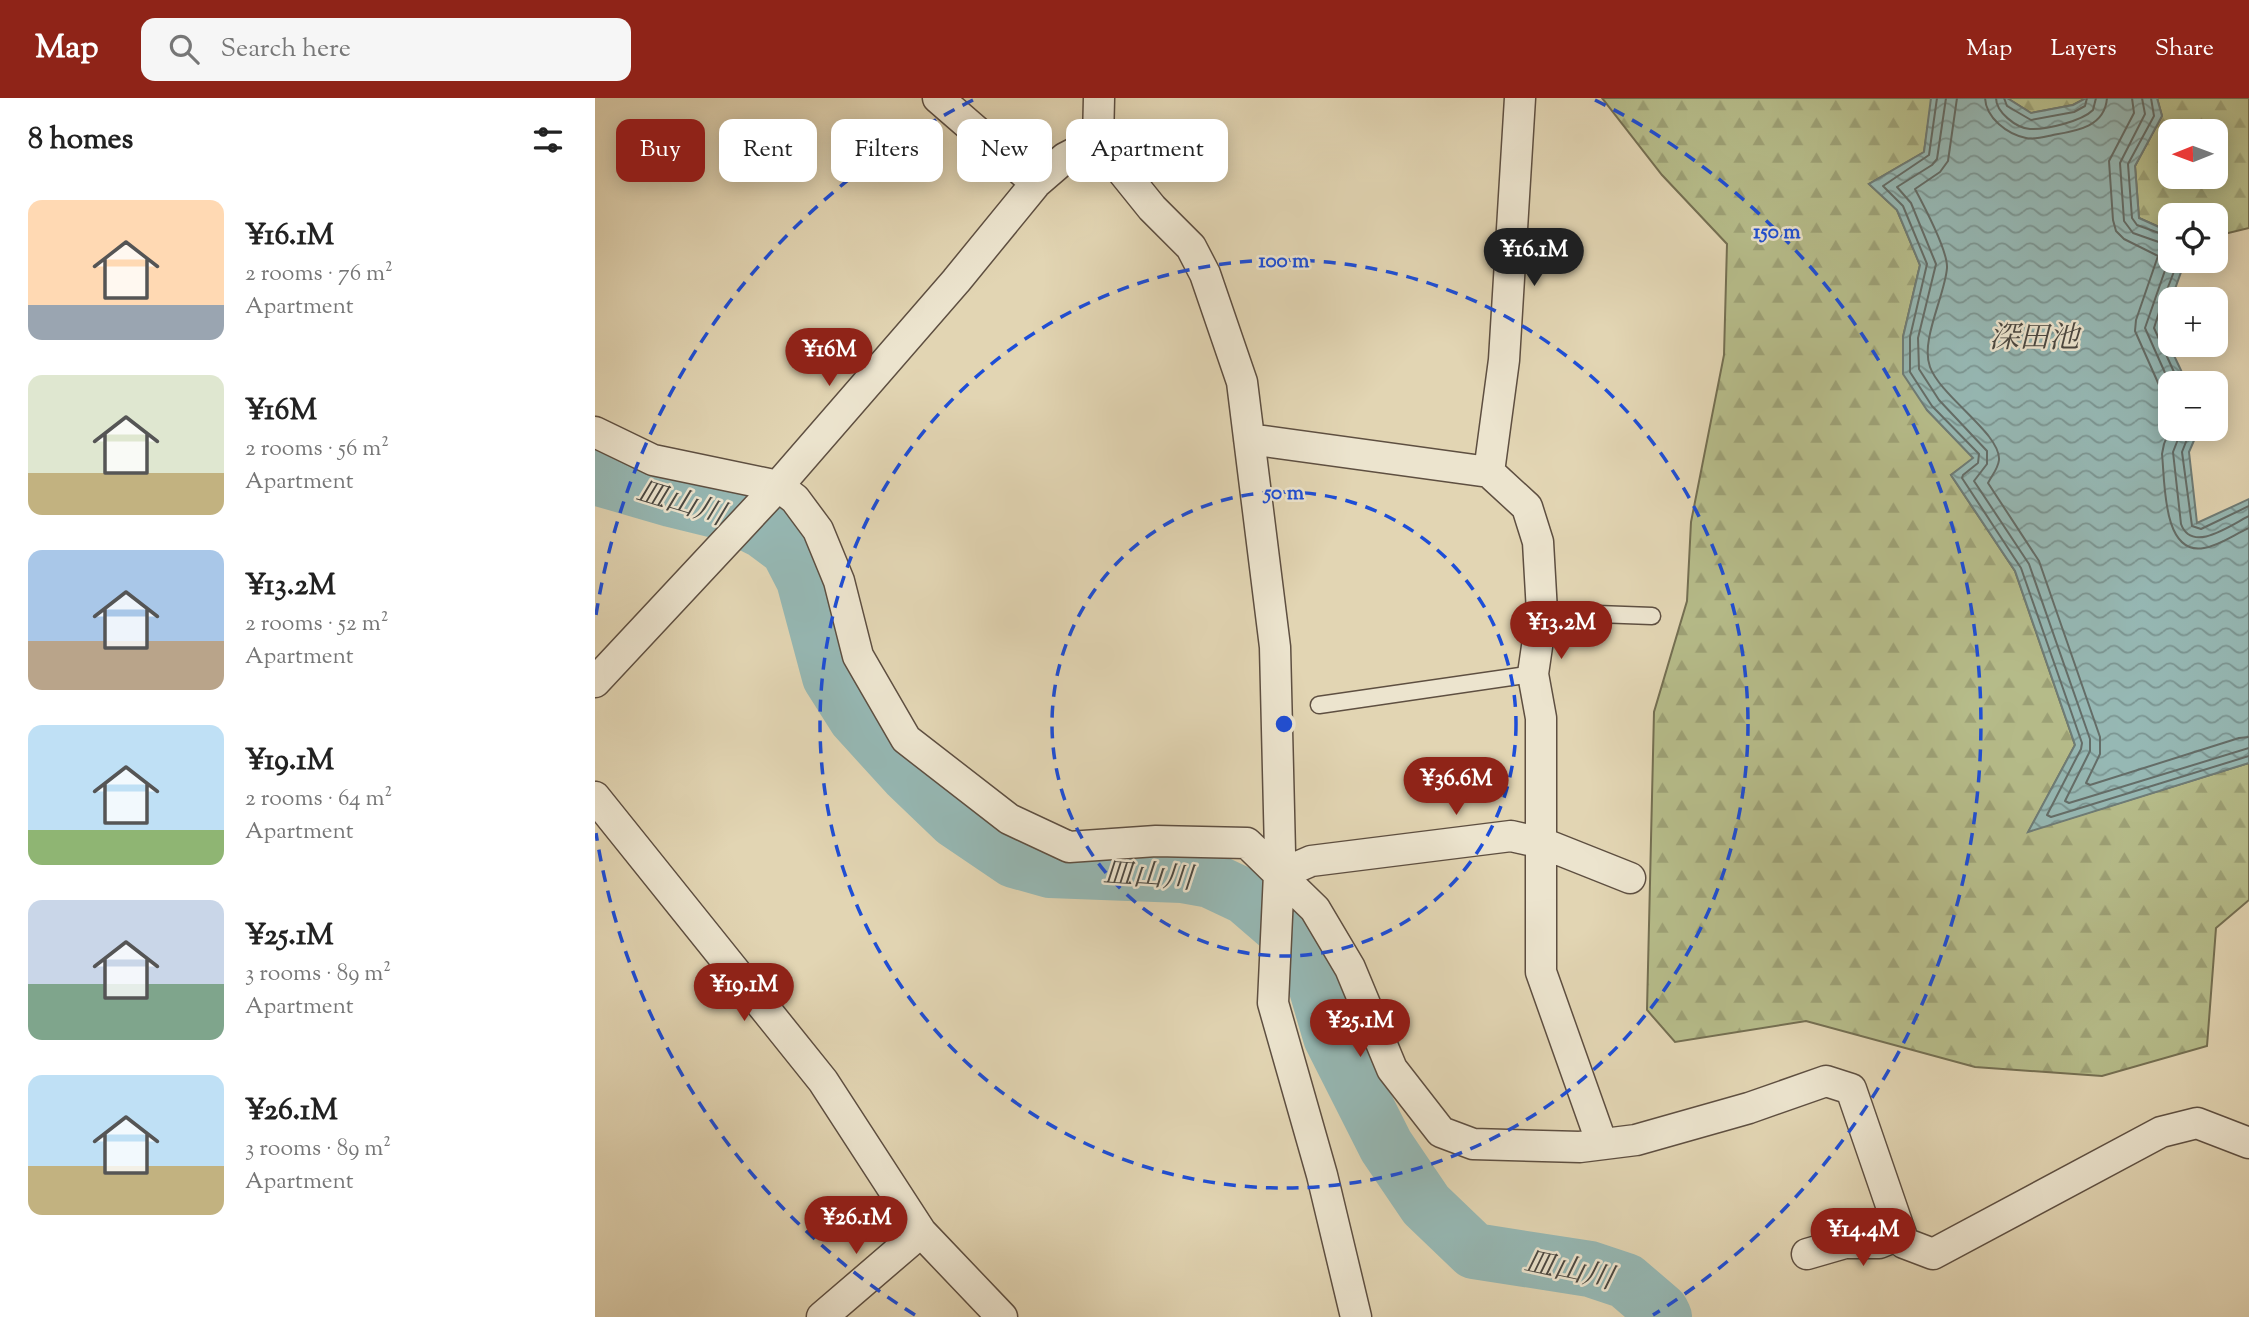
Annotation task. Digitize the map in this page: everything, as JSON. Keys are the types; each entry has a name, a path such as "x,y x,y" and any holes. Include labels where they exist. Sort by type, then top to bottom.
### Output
{"street":[{"path":"938,98 1036,183"},
{"path":"1099,98 1099,119"},
{"path":"1489,472 1504,360 1520,98"},
{"path":"595,682 778,486 956,281 1036,183 1066,157"},
{"path":"1131,182 1152,208 1191,247 1205,274 1242,383 1275,647 1279,875 1273,1003 1322,1175 1356,1317"},
{"path":"595,432 653,460 778,486 795,499 818,530 839,581 858,656 906,739 1009,820 1069,847 1156,842 1247,843 1315,909 1350,968 1392,1069 1441,1132 1473,1144 1580,1147 1636,1140 1749,1108 1826,1081 1851,1089 1903,1243 1933,1254 2161,1132 2197,1123 2249,1143"},
{"path":"1249,439 1489,472 1527,507 1538,542 1542,612 1533,674 1541,718 1541,972 1602,1144"},
{"path":"597,804 823,1081 921,1232 1002,1317"},
{"path":"1279,875 1311,861 1511,836 1542,843 1630,878"},
{"path":"822,1317 921,1232"},
{"path":"1807,1254 1845,1242 1879,1243 1901,1234"}],"lane":[{"path":"1542,612 1652,616"},
{"path":"1319,705 1533,674"}],"green space":[{"path":"1602,98 1932,98 1924,152 1869,184 1897,210 1920,265 1903,337 1927,410 1974,458 1951,475 2015,571 2075,745 2029,831 2249,763 2249,900 2216,928 2207,1046 2102,1076 1975,1067 1806,1021 1675,1042 1647,1010 1654,712 1687,601 1691,522 1724,355 1727,244 1662,175"},
{"path":"2007,98 2086,98 2073,105 2031,113"},
{"path":"2157,98 2249,98 2249,228 2228,233 2228,203 2158,203 2158,227 2139,218 2135,166 2158,123 2158,189 2228,189 2228,119 2160,119"}],"water":[{"name":"深田池","path":"1931,98 2007,98 2031,113 2073,105 2086,98 2157,98 2162,116 2135,166 2139,218 2158,227 2158,273 2181,273 2176,287 2158,287 2158,357 2175,357 2181,371 2158,371 2158,441 2194,441 2189,452 2197,523 2249,499 2249,763 2028,832 2075,745 2015,571 1951,475 1973,458 1927,410 1903,374 1903,337 1920,265 1897,210 1869,184 1924,152"}],"waterway":[{"name":"皿山川","path":"595,477 728,513 764,531 788,549 804,580 830,677 856,718 907,774 955,820 1014,860 1050,870 1182,875 1210,880 1246,897 1305,948 1331,1037 1386,1146 1426,1205 1474,1251 1590,1269 1626,1281 1661,1311 1664,1317"}]}
